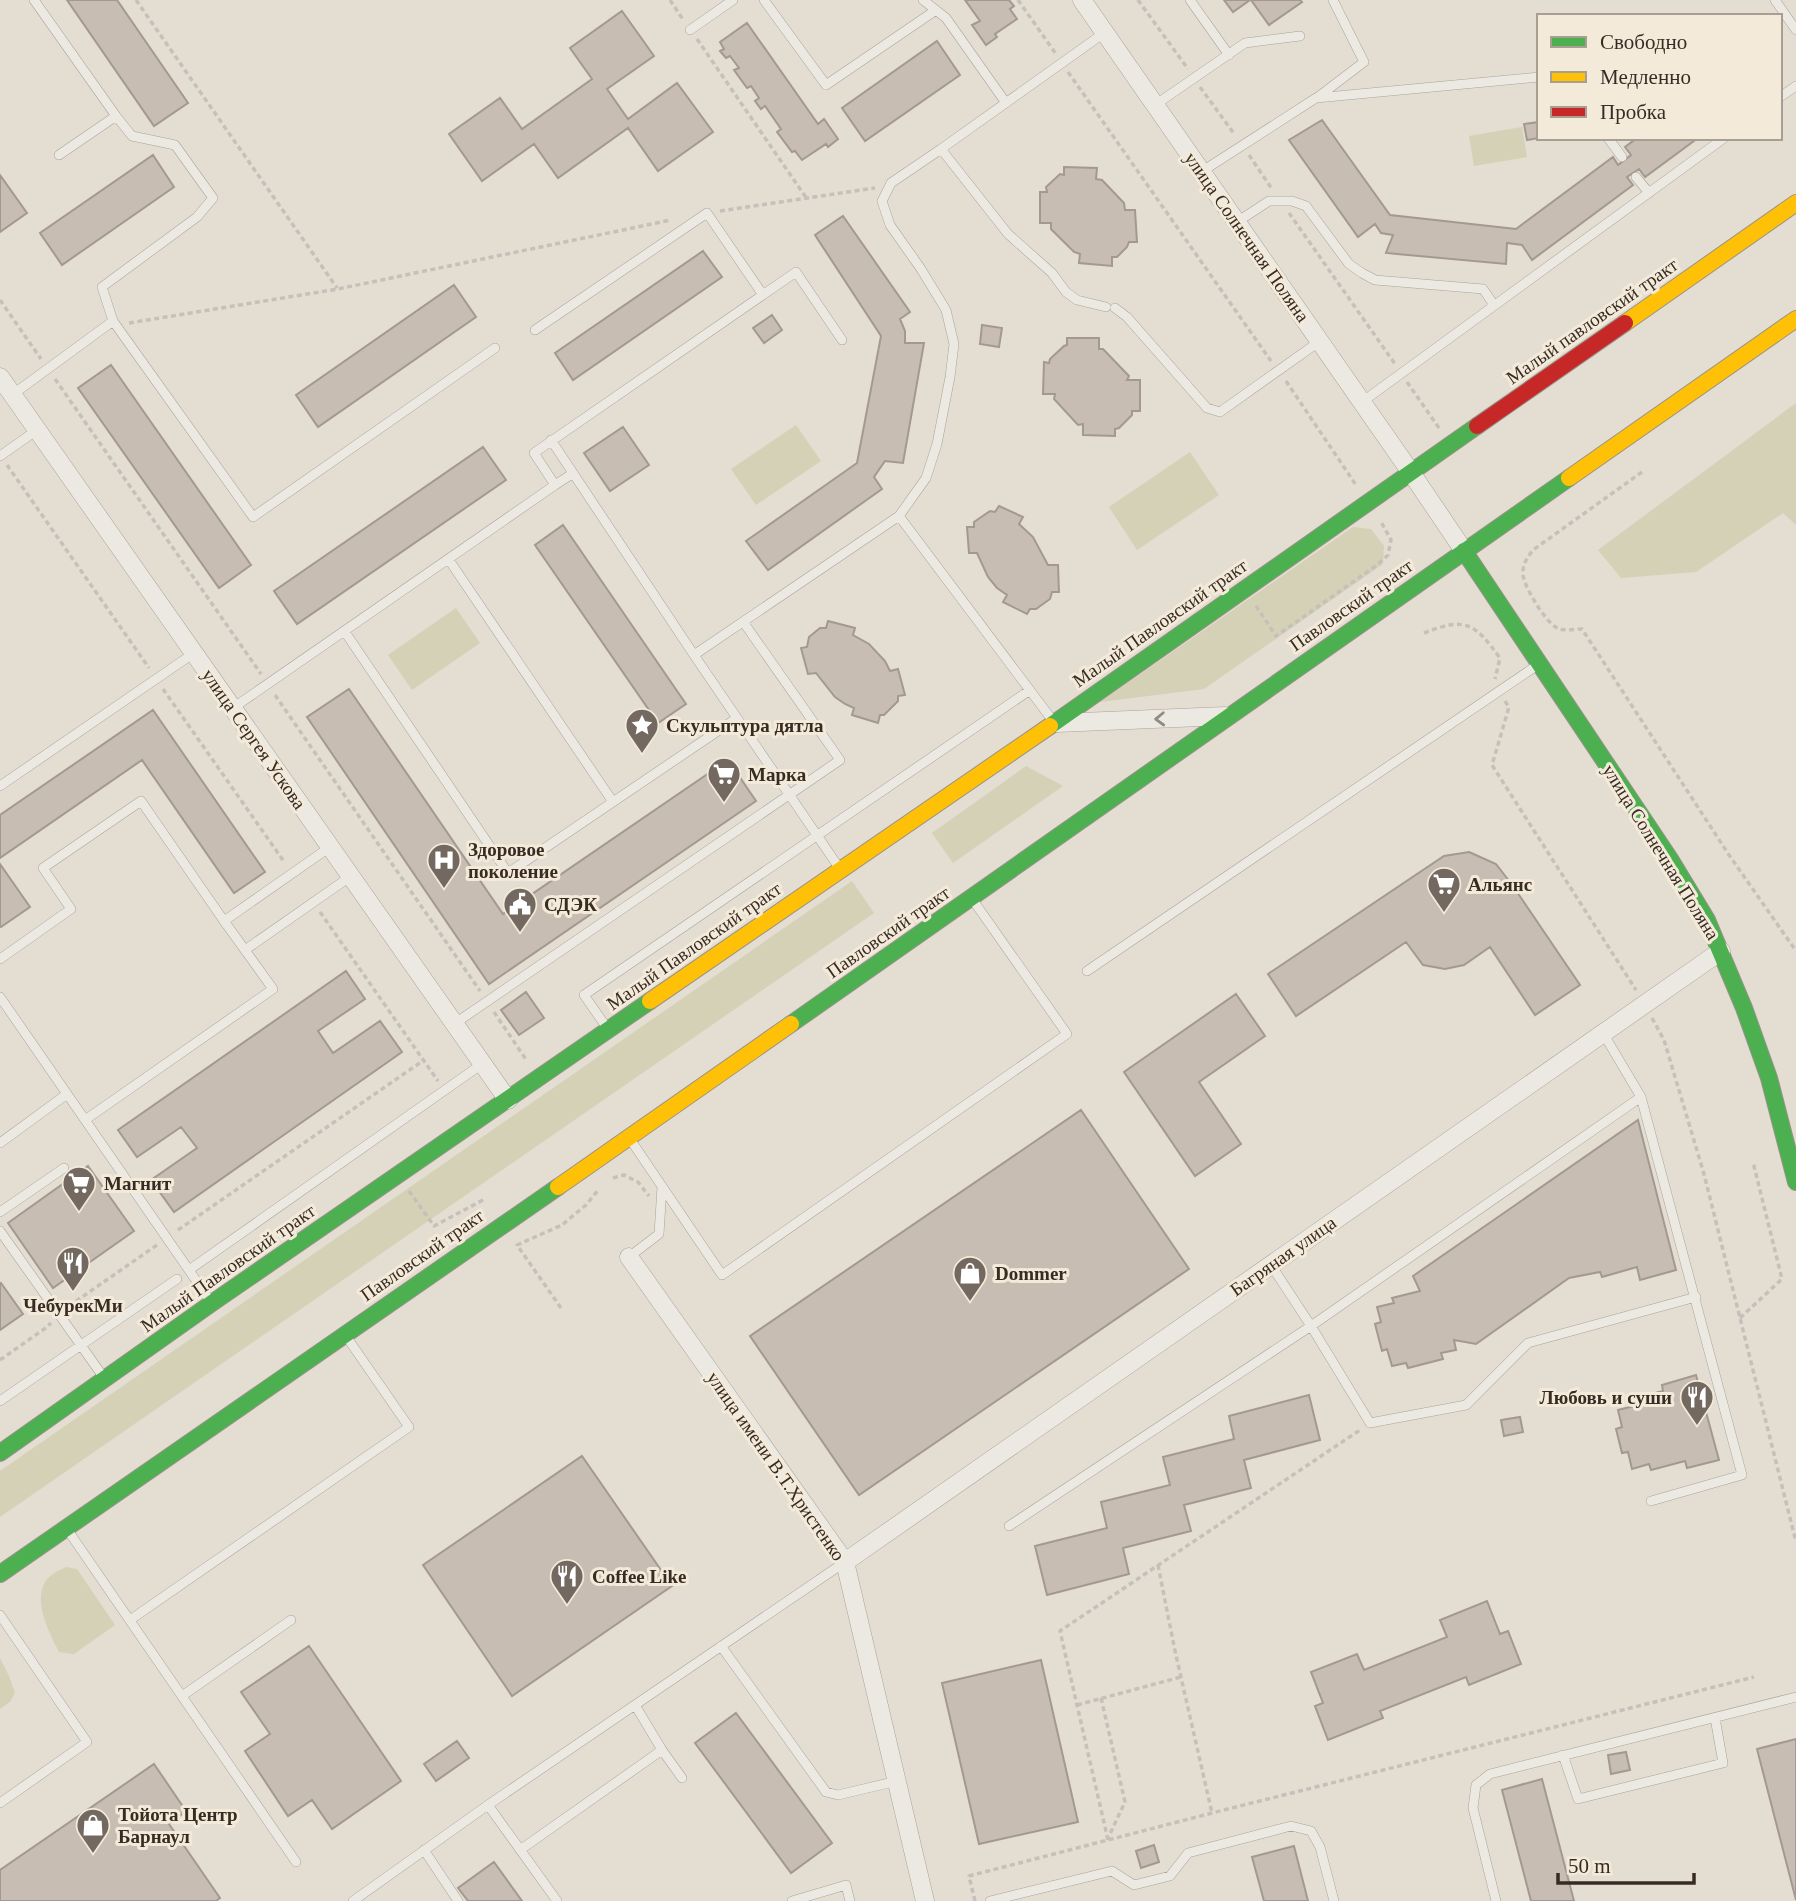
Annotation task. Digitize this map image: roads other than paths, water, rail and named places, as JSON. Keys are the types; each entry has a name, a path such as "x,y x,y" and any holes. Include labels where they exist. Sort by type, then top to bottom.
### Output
{"street":[{"name":"улица Солнечная Поляна","path":"1082,0 1412,474 1670,859 1707,920 1784,1115 1796,1182"},
{"name":"Малый павловский тракт","path":"1412,474 1796,203"},
{"name":"Павловский тракт","path":"0,1574 972,899 1796,318"},
{"name":"улица Сергея Ускова","path":"0,377 508,1100"},
{"name":"Малый Павловский тракт","path":"0,1453 212,1303 1412,474"},
{"path":"1054,723 1228,716"},
{"name":"Багряная улица","path":"845,1562 1721,951"},
{"name":"улица имени В.Т.Христенко","path":"629,1257 845,1562 925,1901"}],"lane":[{"path":"34,0 132,136 175,145 213,198 197,217 102,287 113,321 253,517 495,348"},
{"path":"690,30 733,0"},
{"path":"764,0 826,85 936,10"},
{"path":"923,0 946,18 1006,103"},
{"path":"1190,0 1228,55"},
{"path":"1201,172 1317,98 1364,62 1333,0"},
{"path":"1775,0 1796,30"},
{"path":"694,656 899,516 926,478 950,377 954,344 946,310 890,225 882,201 891,183 1104,33"},
{"path":"1155,106 1245,43 1300,36"},
{"path":"1317,98 1537,77"},
{"path":"60,155 116,116"},
{"path":"1609,140 1622,158"},
{"path":"1363,402 1721,140"},
{"path":"941,149 1008,234 1052,273 1066,292 1077,300 1110,307 1127,317 1213,411 1220,412 1320,341"},
{"path":"1636,177 1648,193"},
{"path":"1237,222 1269,201 1292,201 1306,206 1349,264 1375,280 1482,289 1494,305"},
{"path":"534,330 707,213 763,295"},
{"path":"555,485 534,453 796,272 842,340"},
{"path":"12,395 113,321"},
{"path":"0,456 37,430"},
{"path":"551,440 694,656 841,870"},
{"path":"233,708 572,474"},
{"path":"899,516 1054,723"},
{"path":"449,560 613,802"},
{"path":"454,1024 840,760 744,623"},
{"path":"345,632 508,873 737,718"},
{"path":"0,786 194,653"},
{"path":"1087,971 1540,663"},
{"path":"609,1030 584,995 1030,690"},
{"path":"0,959 71,909 43,868 141,801 272,989 85,1120"},
{"path":"224,921 330,847"},
{"path":"245,950 351,876"},
{"path":"629,1138 722,1275 1067,1034 972,899"},
{"path":"0,998 212,1303"},
{"path":"1603,1033 1641,1097 1742,1475 1651,1501"},
{"path":"189,1270 482,1063"},
{"path":"0,1143 67,1094"},
{"path":"1009,1526 1311,1326 1641,1097"},
{"path":"0,1212 64,1168"},
{"path":"629,1257 659,1234 662,1187"},
{"path":"0,1231 105,1380"},
{"path":"1271,1265 1370,1423 1466,1405 1528,1343 1696,1297"},
{"path":"0,1401 177,1279"},
{"path":"130,1620 409,1427 345,1334"},
{"path":"66,1528 296,1861"},
{"path":"353,1901 488,1805 845,1562"},
{"path":"0,1615 87,1742 0,1803"},
{"path":"182,1696 291,1620"},
{"path":"721,1646 826,1792 838,1795 897,1781"},
{"path":"1494,1900 1473,1808 1476,1785 1490,1774 1796,1697"},
{"path":"635,1705 682,1778"},
{"path":"1563,1755 1578,1799 1723,1763 1715,1718"},
{"path":"520,1850 662,1750"},
{"path":"488,1805 557,1901"},
{"path":"990,1901 1112,1871 1134,1885 1170,1876 1188,1853 1291,1826 1311,1831 1320,1847 1334,1901"},
{"path":"424,1850 458,1901"},
{"path":"792,1901 846,1885 850,1901"}],"place":[{"name":"Скульптура дятла","path":"642,755"},
{"name":"Марка","path":"724,804"},
{"name":"Здоровое поколение","path":"444,890"},
{"name":"Альянс","path":"1444,914"},
{"name":"СДЭК","path":"520,934"},
{"name":"Магнит","path":"79,1213"},
{"name":"ЧебурекМи","path":"73,1293"},
{"name":"Dommer","path":"970,1303"},
{"name":"Любовь и суши","path":"1697,1427"},
{"name":"Coffee Like","path":"567,1606"},
{"name":"Тойота Центр Барнаул","path":"93,1855"}]}
